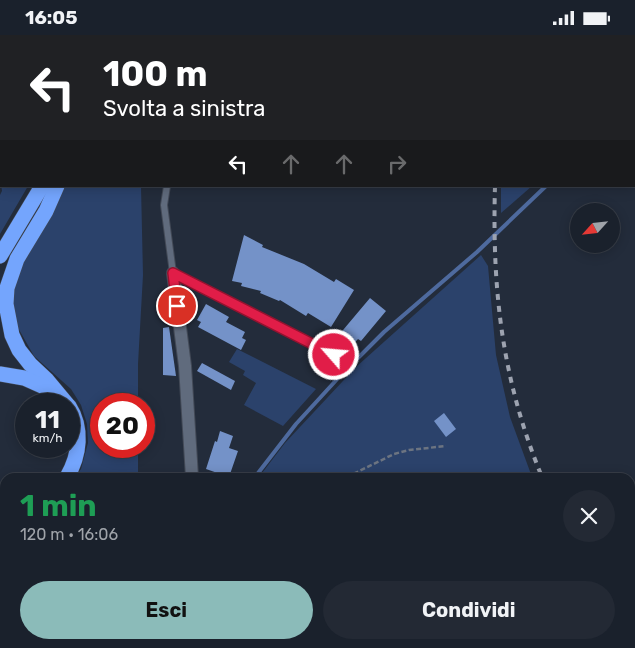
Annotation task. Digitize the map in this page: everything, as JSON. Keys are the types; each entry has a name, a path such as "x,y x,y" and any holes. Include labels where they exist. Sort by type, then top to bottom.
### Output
{"highway":[{"path":"0,257 41,187"},
{"path":"0,274 52,187"},
{"path":"57,187 46,211 17,259 7,288 6,304 12,335 19,350 58,393"},
{"path":"0,374 24,378 50,393"},
{"path":"70,473 76,458"}],"street":[{"path":"173,273 185,367 192,473"}],"lane":[{"path":"167,187 164,205 173,273 334,355"}],"path":[{"path":"356,473 394,455 446,446"}],"shaded area":[{"path":"1,187 27,187 0,234 0,195"},
{"path":"62,187 141,187 143,275 138,393 90,393 90,458 138,458 138,473 78,473 81,469 88,443 87,424 80,403 80,393 74,393 34,356 17,326 12,308 17,268"},
{"path":"501,187 531,187 501,213"},
{"path":"481,255 488,266 496,355 510,417 531,473 262,473 285,443 356,367"},
{"path":"237,349 316,389 283,426 244,405 256,383 243,375 245,371 229,362"}],"building":[{"path":"244,235 263,245 262,247 304,264 334,282 336,279 354,290 331,327 308,313 306,316 280,300 260,293 261,291 241,286 242,283 232,281"},
{"path":"370,298 386,311 361,341 358,339 351,347 338,336"},
{"path":"206,304 229,317 226,322 245,332 242,338 246,340 241,350 198,327 201,322 197,320"},
{"path":"169,327 176,376 163,375 163,328"},
{"path":"202,363 235,381 231,390 197,371"},
{"path":"444,413 456,429 446,437 434,421"},
{"path":"220,431 233,436 229,448 238,451 230,473 218,473 206,469 215,441 217,442"}],"waterway":[{"path":"258,473 296,424 384,332 477,252 545,187"}],"railway":[{"path":"495,187 495,262 502,335 517,405 540,473"}],"route":[{"path":"177,306 173,273 334,355"}]}
